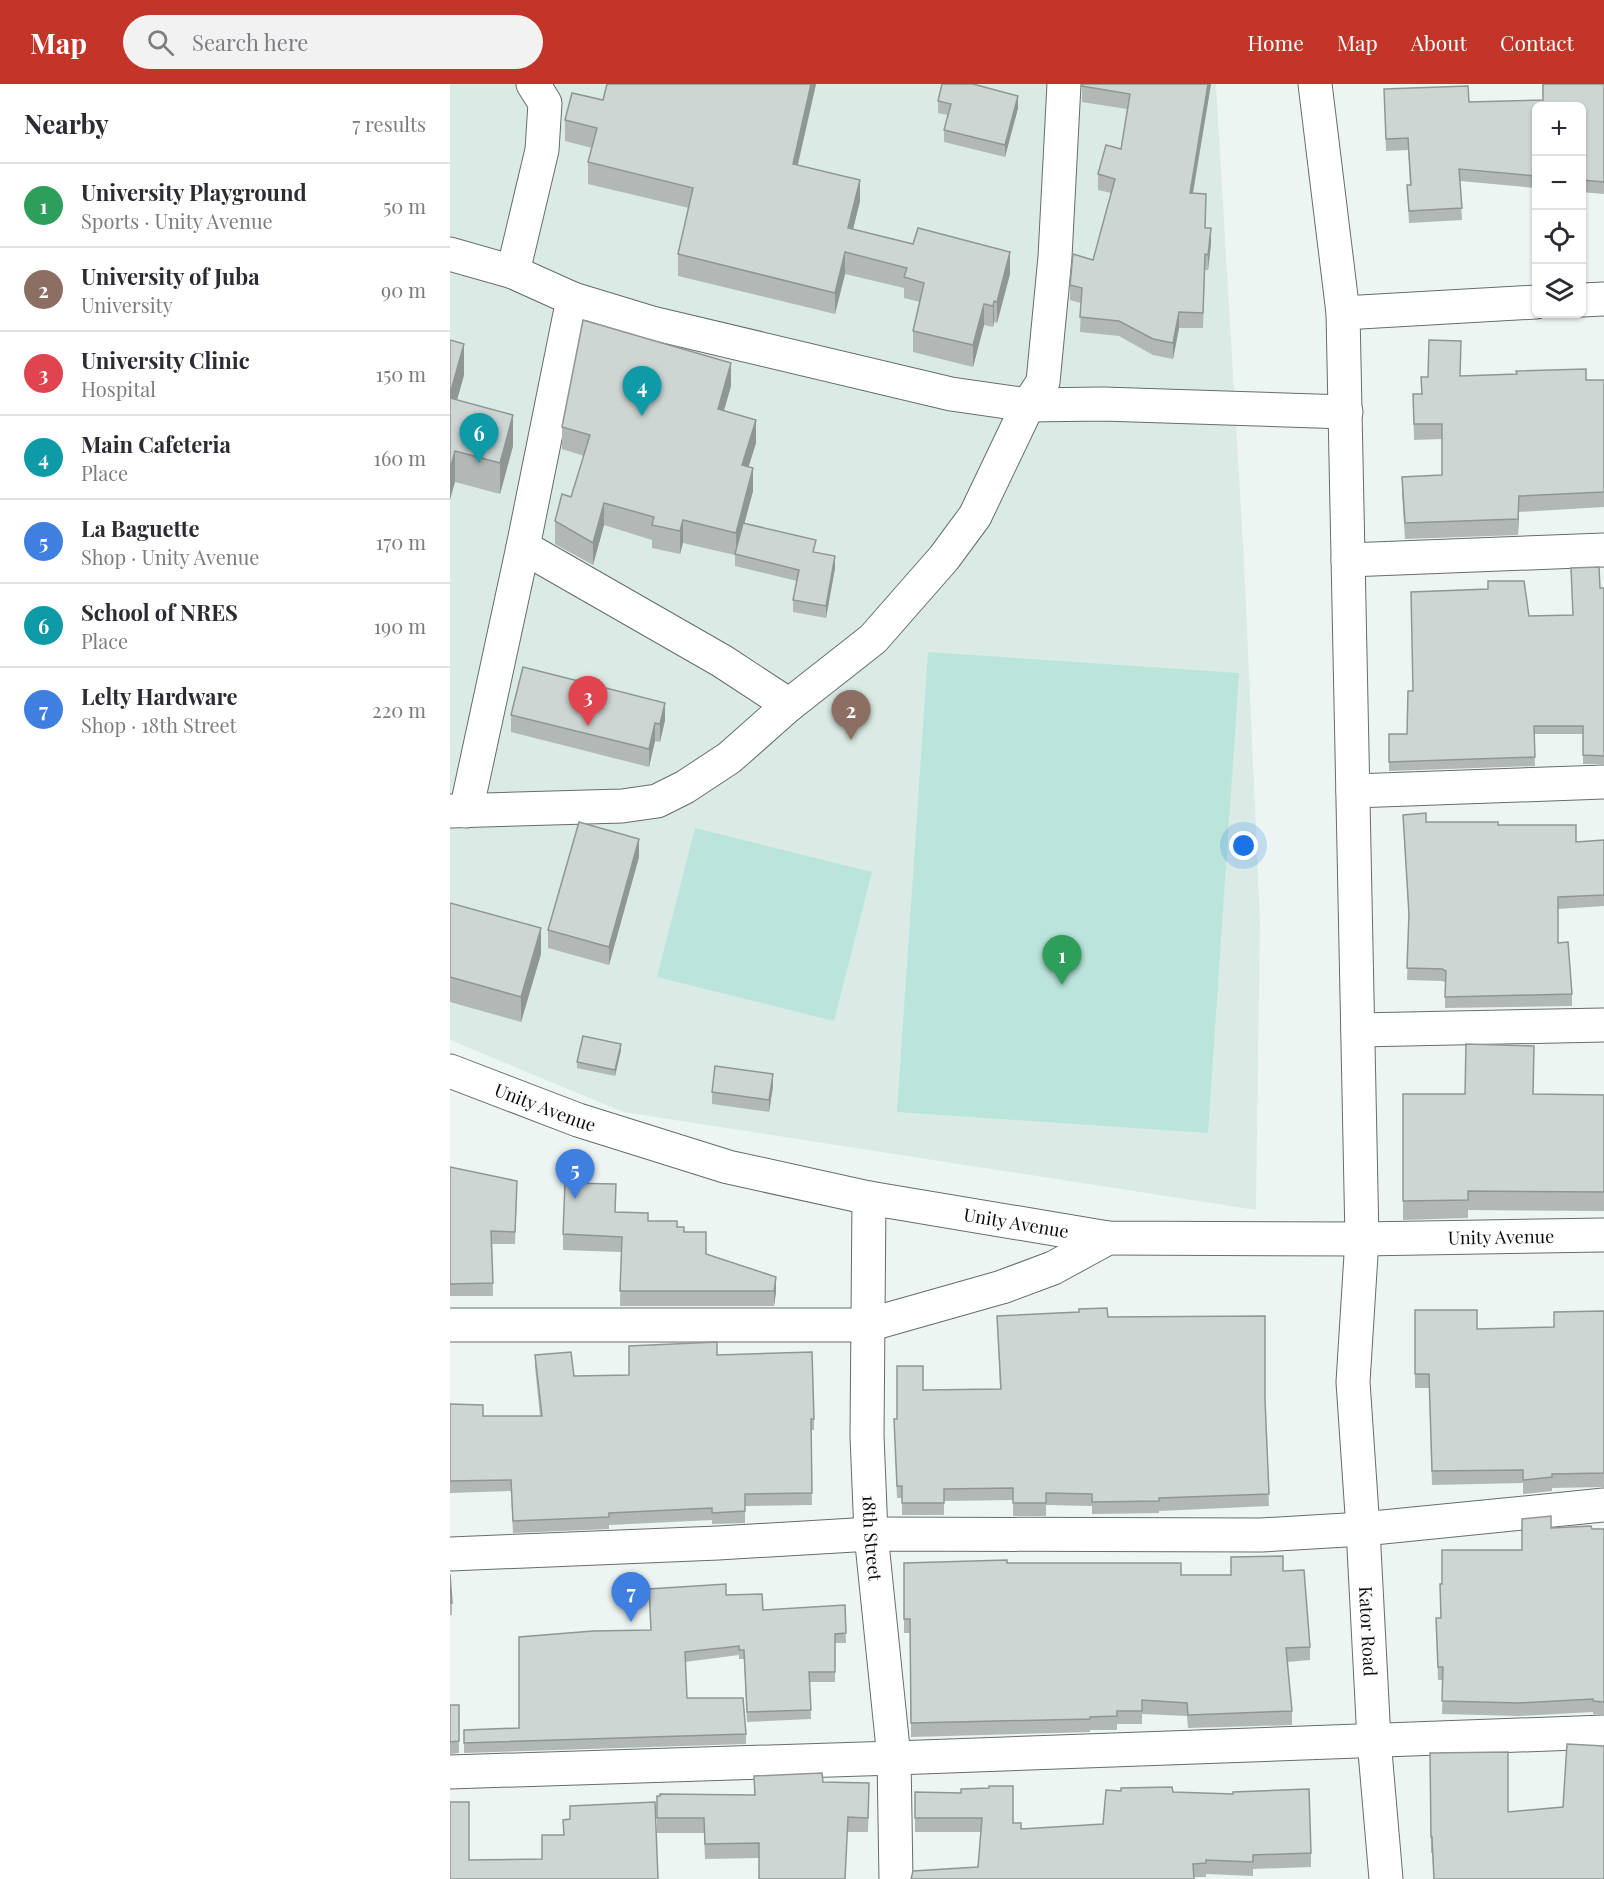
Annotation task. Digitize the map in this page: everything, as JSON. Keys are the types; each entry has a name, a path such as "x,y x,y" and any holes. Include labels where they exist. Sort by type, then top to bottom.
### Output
{"street":[{"path":"513,272 542,150 545,103 533,84"},
{"path":"573,299 523,547 458,811 622,806 657,801 685,787 729,758 789,705 873,639 944,558 975,516 1028,405 1043,382 1055,257 1064,84"},
{"name":"Kator Road","path":"1315,84 1343,313 1362,1239 1353,1382 1374,1740 1386,1879"},
{"path":"450,254 513,272 573,299 652,323 951,394 1028,405 1103,404 1346,412"},
{"path":"1586,300 1604,299"},
{"path":"1343,313 1532,302"},
{"path":"523,547 722,661 789,705"},
{"path":"1348,560 1604,550"},
{"path":"1353,791 1604,782"},
{"path":"1358,1030 1604,1025"},
{"name":"Unity Avenue","path":"450,1071 578,1120 728,1167 869,1198 1108,1238 1362,1239 1604,1235"},
{"name":"18th Street","path":"869,1198 867,1436 871,1534 894,1758 896,1879"},
{"path":"450,1325 868,1325 1002,1287 1053,1268 1108,1238"},
{"path":"450,1554 871,1534 1261,1534 1363,1529 1604,1505"},
{"path":"450,1772 1604,1732"}],"shaded area":[{"path":"450,84 1216,84 1244,560 1260,920 1256,1210 623,1112 450,1040"}],"green space":[{"path":"928,652 1239,673 1208,1133 897,1112"},
{"path":"695,828 872,872 834,1021 657,977"}],"building":[{"path":"607,84 811,84 793,164 860,180 848,228 913,244 918,228 1010,252 997,302 994,301 993,306 984,304 973,345 913,331 924,283 904,277 907,268 845,252 835,293 678,254 693,188 588,162 597,128 565,120 572,93 603,100"},
{"path":"942,84 973,84 1018,96 1005,145 944,130 951,104 938,101"},
{"path":"1082,84 1208,84 1190,193 1206,194 1205,228 1211,228 1208,255 1205,254 1203,313 1179,312 1173,343 1153,339 1119,321 1080,317 1082,288 1070,285 1073,254 1093,260 1115,179 1098,174 1106,145 1121,149 1130,94 1082,86"},
{"path":"1543,84 1604,84 1604,182 1586,180 1586,102 1532,102 1532,176 1459,169 1462,208 1409,211 1407,185 1411,185 1408,138 1386,139 1384,89 1468,86 1469,102 1543,100"},
{"path":"583,320 731,363 718,409 756,420 742,465 753,468 736,533 683,520 680,531 652,525 654,517 604,503 593,543 555,521 562,494 571,497 590,435 562,427"},
{"path":"450,340 464,344 450,394"},
{"path":"1429,340 1461,341 1460,376 1517,374 1516,371 1586,369 1586,380 1604,380 1604,492 1519,496 1518,519 1405,523 1402,477 1442,475 1442,424 1414,424 1413,394 1422,394 1421,377 1428,377"},
{"path":"450,398 513,415 500,463 455,451 450,469"},
{"path":"743,523 816,540 813,552 835,556 826,606 793,600 799,570 735,554"},
{"path":"1599,567 1600,588 1604,588 1604,756 1583,755 1583,726 1534,726 1535,757 1389,762 1389,734 1407,734 1408,691 1413,691 1411,592 1488,589 1488,581 1524,581 1529,616 1573,615 1571,568"},
{"path":"523,667 665,703 660,724 655,723 649,749 511,715"},
{"path":"1426,813 1426,822 1576,825 1576,842 1604,840 1604,895 1558,897 1558,943 1568,942 1572,994 1445,997 1446,971 1407,968 1409,914 1403,815"},
{"path":"579,822 639,839 609,947 548,930"},
{"path":"450,903 541,928 521,997 450,977"},
{"path":"583,1036 621,1044 615,1070 577,1062"},
{"path":"1466,1044 1534,1046 1533,1094 1604,1095 1604,1192 1468,1191 1468,1200 1403,1201 1403,1094 1465,1094"},
{"path":"715,1066 773,1074 769,1100 712,1092"},
{"path":"450,1167 517,1181 515,1232 491,1231 493,1283 450,1284"},
{"path":"565,1183 616,1184 615,1212 648,1213 648,1221 677,1221 677,1227 684,1227 684,1232 706,1232 706,1254 776,1277 774,1291 620,1291 622,1237 563,1234"},
{"path":"1107,1308 1108,1317 1265,1316 1265,1400 1269,1494 1159,1498 1159,1501 1092,1502 1092,1494 1046,1493 1046,1503 1013,1503 1013,1488 944,1489 944,1503 902,1503 902,1486 897,1486 894,1419 897,1419 897,1366 923,1366 923,1390 1001,1389 997,1316 1079,1312 1079,1309"},
{"path":"1415,1310 1477,1310 1477,1329 1554,1327 1554,1312 1604,1311 1604,1473 1552,1474 1552,1477 1523,1480 1523,1470 1432,1471 1429,1374 1415,1374"},
{"path":"717,1342 717,1355 812,1352 814,1419 811,1419 812,1493 745,1494 745,1511 712,1513 712,1508 609,1513 609,1517 513,1521 511,1480 450,1481 450,1404 483,1405 483,1416 542,1416 535,1355 571,1352 574,1376 629,1375 629,1346"},
{"path":"1551,1516 1551,1528 1591,1526 1592,1529 1604,1529 1604,1702 1593,1701 1593,1699 1519,1703 1442,1701 1443,1667 1438,1667 1436,1618 1441,1618 1442,1550 1522,1550 1522,1519"},
{"path":"1283,1556 1283,1571 1304,1570 1310,1647 1286,1648 1292,1711 1188,1715 1187,1703 1142,1700 1142,1711 1117,1711 1117,1716 1090,1717 1090,1719 911,1723 910,1619 904,1619 904,1563 1007,1560 1007,1563 1181,1563 1181,1575 1231,1575 1231,1557"},
{"path":"450,1574 452,1603 450,1603"},
{"path":"726,1584 726,1595 762,1594 763,1610 845,1605 846,1633 835,1634 835,1672 809,1672 811,1710 747,1712 744,1650 739,1650 739,1646 685,1652 687,1698 743,1698 746,1734 464,1743 464,1730 519,1728 519,1637 593,1631 651,1630 649,1589"},
{"path":"450,1705 459,1705 459,1741 450,1742"},
{"path":"1567,1744 1604,1746 1604,1879 1434,1879 1430,1753 1508,1752 1508,1812 1563,1807"},
{"path":"822,1773 823,1782 869,1783 868,1818 848,1817 845,1879 759,1879 759,1843 705,1844 704,1818 657,1818 657,1796 660,1794 755,1795 754,1776"},
{"path":"989,1786 1013,1786 1013,1823 1021,1823 1021,1829 1103,1824 1106,1790 1172,1787 1173,1792 1233,1794 1233,1792 1309,1789 1311,1853 1253,1855 1253,1862 1206,1860 1206,1863 1193,1864 1194,1879 911,1879 913,1871 978,1867 982,1818 915,1818 915,1792 961,1793 961,1789 989,1788"},
{"path":"450,1802 469,1802 469,1860 542,1859 542,1835 564,1835 563,1820 570,1819 570,1806 655,1802 658,1879 450,1879"}],"place":[{"name":"Main Cafeteria","path":"642,416"},
{"name":"School of NRES","path":"479,463"},
{"name":"University Clinic","path":"588,726"},
{"name":"University of Juba","path":"851,740"},
{"name":"University Playground","path":"1062,985"},
{"name":"La Baguette","path":"575,1199"},
{"name":"Lelty Hardware","path":"631,1622"}]}
